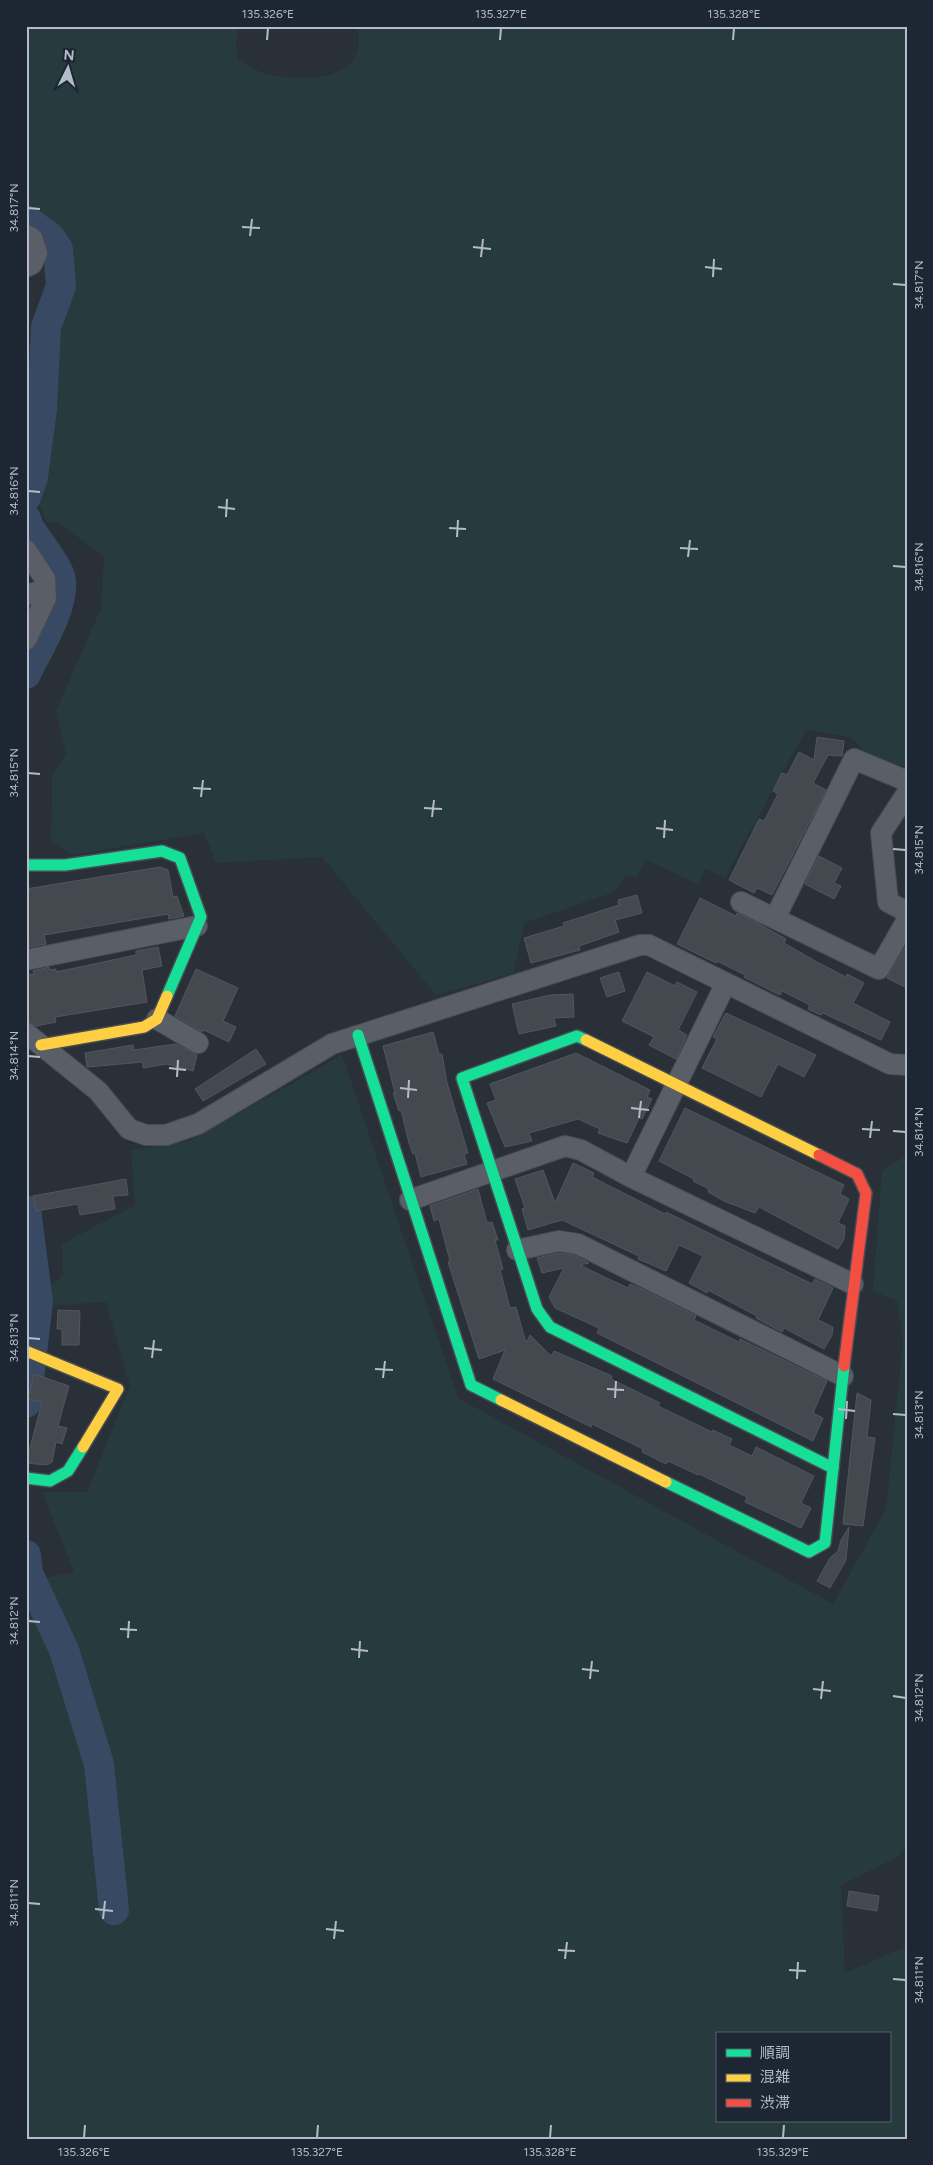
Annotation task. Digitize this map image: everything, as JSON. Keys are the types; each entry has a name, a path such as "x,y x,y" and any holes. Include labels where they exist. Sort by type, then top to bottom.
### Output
{"street":[{"path":"26,236 32,238 37,253 32,264 26,267"},
{"path":"26,550 45,579 36,592 46,598 26,640"},
{"path":"775,918 854,759 907,781"},
{"path":"907,793 881,833 888,902 907,912"},
{"path":"26,864 65,866 162,851 180,858 201,917 157,1019 144,1027 34,1039"},
{"path":"741,902 879,968 907,920"},
{"path":"26,960 197,926"},
{"path":"34,1039 98,1091 129,1129 146,1135 166,1135 198,1124 332,1044 640,945 649,945 890,1064 907,1065"},
{"path":"631,1177 726,983"},
{"path":"157,1019 198,1043"},
{"path":"358,1035 470,1385 809,1552 825,1543 853,1284 866,1193 857,1174 577,1036 462,1078 537,1309 550,1327 833,1468"},
{"path":"410,1200 565,1146 581,1150 631,1177 853,1284"},
{"path":"517,1250 559,1242 578,1244 843,1376"},
{"path":"26,1351 118,1389 68,1470 50,1481 26,1478"}],"green space":[{"path":"33,26 206,26 210,29 213,26 240,26 236,40 237,59 264,73 298,78 329,75 342,69 353,60 358,48 358,31 353,26 907,26 907,767 870,756 850,737 806,730 725,877 705,869 698,884 646,860 637,877 626,875 614,892 524,923 514,972 511,974 436,995 322,857 216,863 204,833 72,855 51,841 52,777 66,754 56,711 101,608 104,557 59,523 46,522 39,503 36,469 47,391 49,321 62,273 56,235 26,215 26,40"},
{"path":"342,1055 458,1398 833,1604 886,1509 903,1340 897,1301 873,1291 882,1171 907,1155 907,1845 899,1856 841,1885 845,1973 907,1946 907,2139 26,2139 26,1582 74,1572 42,1492 87,1492 130,1386 106,1302 45,1306 42,1293 63,1275 62,1244 135,1205 131,1150 189,1141"}],"building":[{"path":"817,737 844,741 842,756 828,755 813,783 826,790 772,895 757,888 754,893 729,880 759,819 764,821 778,794 773,791 782,773 787,775 799,752 814,760"},
{"path":"819,856 842,868 834,883 841,886 834,899 805,884"},
{"path":"160,867 168,870 173,897 177,896 184,916 169,919 168,914 44,935 46,944 29,947 26,889"},
{"path":"637,895 642,913 615,920 619,932 579,946 580,950 531,963 524,938 564,926 563,923 619,905 618,900"},
{"path":"700,898 736,916 737,913 752,920 786,939 784,943 817,962 846,977 847,974 864,983 853,1003 890,1022 881,1040 823,1013 821,1015 808,1009 810,1005 782,991 780,995 717,961 716,963 677,944"},
{"path":"907,944 907,988 887,978"},
{"path":"158,947 162,966 142,970 147,1002 55,1017 56,1022 36,1026 26,1021 26,975 34,974 33,971 49,967 50,970 56,969 56,972 136,955 136,951"},
{"path":"196,969 238,988 223,1021 236,1027 229,1042 204,1030 202,1032 175,1016"},
{"path":"619,972 625,991 607,997 600,978"},
{"path":"647,972 675,986 677,982 697,992 678,1030 687,1035 676,1059 649,1045 654,1037 622,1021"},
{"path":"573,994 574,1017 554,1018 556,1026 519,1034 512,1004 550,995"},
{"path":"726,1013 816,1055 804,1077 778,1064 761,1097 702,1068 717,1039 713,1037"},
{"path":"433,1032 439,1054 442,1054 447,1083 468,1153 464,1154 467,1164 421,1177 415,1153 413,1154 409,1143 401,1110 399,1111 393,1093 395,1093 383,1046"},
{"path":"176,1044 197,1055 193,1071 167,1064 143,1068 143,1062 87,1067 85,1053 133,1045 134,1050"},
{"path":"256,1049 266,1064 203,1101 195,1089"},
{"path":"576,1053 650,1090 647,1097 652,1099 642,1119 639,1118 627,1143 598,1133 600,1129 578,1119 529,1133 532,1141 505,1147 487,1103 496,1100 490,1084"},
{"path":"685,1108 844,1185 840,1194 849,1199 838,1223 845,1226 844,1239 838,1249 759,1207 755,1213 724,1201 708,1192 709,1189 693,1181 694,1179 659,1161"},
{"path":"573,1163 594,1173 592,1177 665,1214 666,1212 812,1284 815,1279 833,1288 818,1320 833,1327 832,1335 824,1349 784,1328 782,1332 756,1318 757,1316 708,1290 707,1293 689,1283 703,1256 679,1245 666,1271 638,1259 639,1256 562,1220 528,1230 522,1209 525,1208 515,1179 543,1170 555,1203"},
{"path":"126,1179 128,1195 113,1196 115,1209 80,1215 78,1204 36,1211 33,1196"},
{"path":"478,1189 487,1223 492,1222 498,1240 495,1240 503,1269 500,1270 510,1308 516,1307 526,1343 530,1335 551,1356 554,1351 612,1376 611,1379 660,1403 658,1406 712,1432 713,1430 732,1439 729,1445 752,1456 756,1447 814,1476 801,1503 811,1508 801,1528 745,1502 747,1497 668,1461 666,1464 642,1452 643,1449 592,1424 591,1427 493,1379 505,1350 479,1359 448,1262 450,1261 439,1219 434,1221 430,1206"},
{"path":"559,1253 574,1255 589,1263 580,1265 594,1272 628,1288 630,1284 644,1290 696,1316 694,1320 739,1342 740,1339 827,1381 813,1413 823,1418 813,1441 597,1333 599,1328 555,1308 549,1297 564,1268 542,1273 537,1258"},
{"path":"58,1310 80,1311 79,1345 62,1345 62,1329 57,1329"},
{"path":"34,1374 69,1386 58,1426 67,1428 62,1444 56,1442 52,1462 47,1465 26,1463 42,1402 28,1399"},
{"path":"857,1393 871,1400 867,1437 875,1438 863,1526 843,1524"},
{"path":"849,1527 846,1560 830,1588 817,1581 830,1558 838,1551 841,1540"},
{"path":"849,1891 879,1896 877,1911 847,1906"}],"waterway":[{"path":"26,220 50,237 58,249 61,286 46,327 42,409 33,477 26,497"},
{"path":"26,519 29,527 58,570 61,587 56,612 26,674"},
{"path":"26,1210 38,1302 26,1403"},
{"path":"26,1555 28,1573 64,1650 99,1764 114,1910"}],"traffic: fast":[{"path":"26,865 65,865 162,851 180,858 201,917 167,996"},
{"path":"358,1035 471,1385 501,1400"},
{"path":"586,1040 577,1036 462,1078 537,1309 550,1327 833,1468"},
{"path":"666,1482 809,1552 825,1543 844,1366"},
{"path":"26,1478 50,1481 68,1471 83,1447"}],"traffic: slow":[{"path":"41,1045 144,1027 157,1019 167,996"},
{"path":"586,1040 819,1155"},
{"path":"26,1351 118,1389 83,1447"},
{"path":"501,1400 666,1482"}],"traffic: jam":[{"path":"819,1155 857,1174 866,1193 844,1366"}]}
